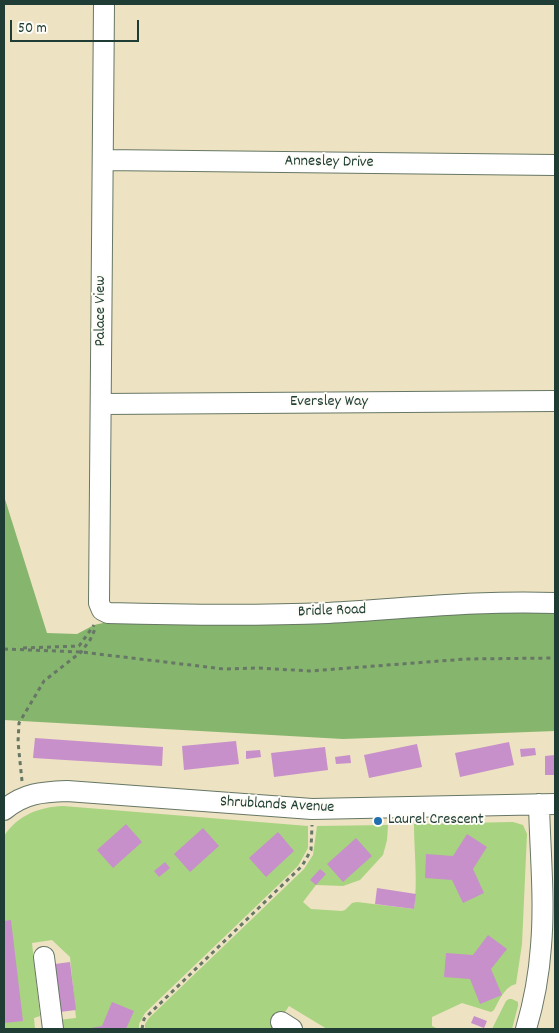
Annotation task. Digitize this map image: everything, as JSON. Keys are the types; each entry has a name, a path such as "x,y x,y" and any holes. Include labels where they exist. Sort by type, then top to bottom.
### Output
{"street":[{"name":"Palace View","path":"100,621 102,610 99,603 104,4"},
{"name":"Annesley Drive","path":"104,160 555,166"},
{"name":"Eversley Way","path":"102,404 555,401"},
{"name":"Bridle Road","path":"100,621 191,615 327,613 475,603 555,603"},
{"name":"Shrublands Avenue","path":"4,810 13,802 24,797 38,793 67,791 312,810 547,804"},
{"path":"526,1029 536,991 542,946 547,804"},
{"path":"44,957 52,1029"}],"path":[{"path":"4,648 79,646 100,621"},
{"path":"24,797 18,742 19,723 44,681 81,652 100,621"},
{"path":"4,648 81,652 224,670 259,668 310,671 466,659 555,658"},
{"path":"142,1029 144,1019 302,866 310,850 312,810"}],"green space":[{"path":"4,496 47,633 77,634 94,625 117,620 478,611 555,612 555,731 343,739 4,720"},
{"path":"63,806 308,826 308,848 298,866 145,1013 139,1024 139,1029 58,1029 58,1020 76,1018 70,957 52,940 32,943 40,1016 34,1018 35,1029 4,1029 4,836 22,818 37,810"},
{"path":"513,822 523,825 527,834 522,944 516,984 505,991 491,1012 462,1003 432,1017 432,1026 438,1029 327,1029 289,1006 274,1029 145,1029 145,1024 149,1018 304,869 313,855 317,826 388,825 383,855 360,880 343,886 316,885 303,902 311,909 342,911 352,903 357,902 414,909 416,877 414,824"},
{"path":"509,999 518,1002 512,1029 492,1029 506,1001"}],"building":[{"path":"35,738 163,747 162,766 33,758"},
{"path":"236,741 239,764 184,770 182,746"},
{"path":"509,742 514,765 460,777 455,753"},
{"path":"417,744 422,767 369,778 364,755"},
{"path":"325,747 328,770 274,777 271,753"},
{"path":"535,748 536,755 521,757 520,749"},
{"path":"260,750 261,757 246,759 246,751"},
{"path":"350,755 351,763 336,764 335,757"},
{"path":"555,755 555,775 545,775 545,756"},
{"path":"126,824 142,842 113,868 97,850"},
{"path":"203,828 219,846 190,872 174,854"},
{"path":"278,832 294,851 266,877 249,858"},
{"path":"467,834 487,847 473,869 484,893 463,903 452,880 425,878 426,854 453,856"},
{"path":"356,838 372,856 343,882 327,864"},
{"path":"165,862 170,868 159,877 154,871"},
{"path":"320,869 326,874 316,885 310,880"},
{"path":"377,888 416,894 414,909 375,904"},
{"path":"11,920 23,1021 4,1023 4,921"},
{"path":"488,935 507,949 491,969 502,995 480,1004 470,979 444,977 446,953 473,955"},
{"path":"70,962 76,1010 60,1012 55,964"},
{"path":"112,1002 134,1011 126,1029 86,1029 102,1026"},
{"path":"474,1016 487,1021 484,1028 471,1023"}],"place":[{"name":"Laurel Crescent","path":"378,821"}]}
